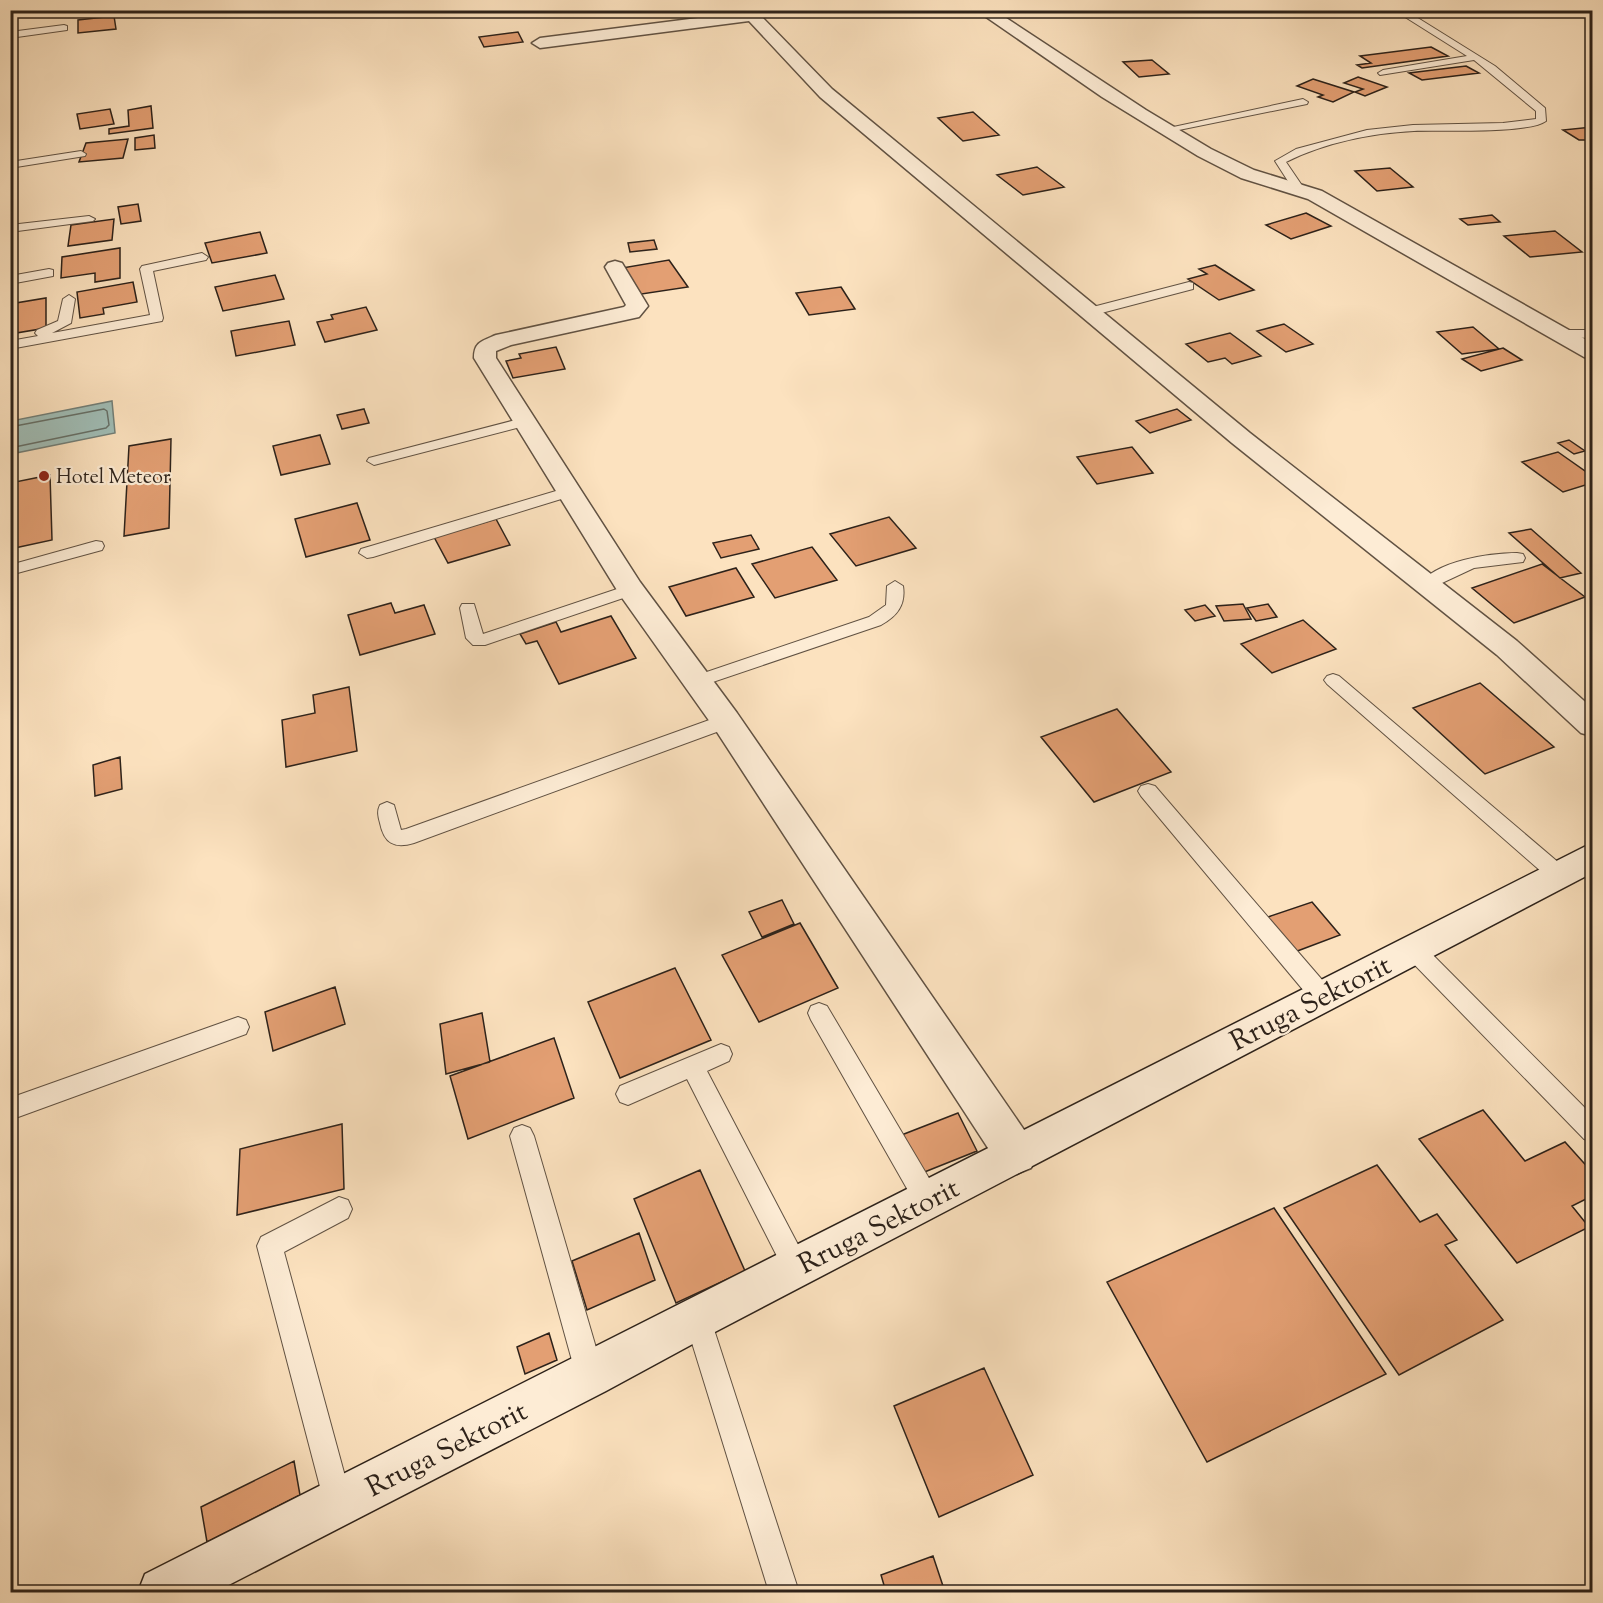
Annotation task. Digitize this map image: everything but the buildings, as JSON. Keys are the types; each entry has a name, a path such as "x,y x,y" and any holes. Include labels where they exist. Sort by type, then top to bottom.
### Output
{"street":[{"path":"983,10 1081,76 1239,170 1296,187 1411,247 1593,352"},
{"path":"540,43 753,16 826,93 1241,438 1507,648 1593,725"},
{"path":"615,267 637,306 631,312 511,338 485,348 486,358 566,493 695,682 726,721 1016,1154"},
{"name":"Rruga Sektorit","path":"164,1593 1575,866"}],"lane":[{"path":"1296,187 1284,172 1280,161 1306,149 1378,131 1503,126 1541,121 1543,115 1536,106 1472,58 1398,10"},
{"path":"10,35 64,28"},
{"path":"1383,73 1472,58"},
{"path":"1169,129 1303,102"},
{"path":"10,165 81,154"},
{"path":"10,229 89,219"},
{"path":"17,344 157,318 146,269 202,257"},
{"path":"10,280 49,273"},
{"path":"1090,312 1189,286"},
{"path":"17,344 62,326 69,299"},
{"path":"1563,334 1593,334"},
{"path":"374,461 523,422"},
{"path":"367,553 566,493"},
{"path":"10,570 96,546"},
{"path":"1427,585 1436,577 1487,560 1517,558"},
{"path":"695,682 875,621 891,612 898,600 895,586"},
{"path":"468,608 475,638 479,641 632,590"},
{"path":"1333,680 1575,866"},
{"path":"387,810 392,835 397,838 407,837 726,721"},
{"path":"1148,791 1322,996"},
{"path":"1413,949 1593,1131"},
{"path":"819,1013 927,1199"},
{"path":"10,1109 238,1026"},
{"path":"628,1095 721,1054"},
{"path":"693,1067 796,1267"},
{"path":"522,1136 590,1375"},
{"path":"338,1502 270,1246 339,1209"},
{"path":"697,1317 784,1593"}],"water":[{"path":"112,401 115,433 11,454 11,421"}],"place":[{"name":"Hotel Meteor","path":"44,476"}]}
